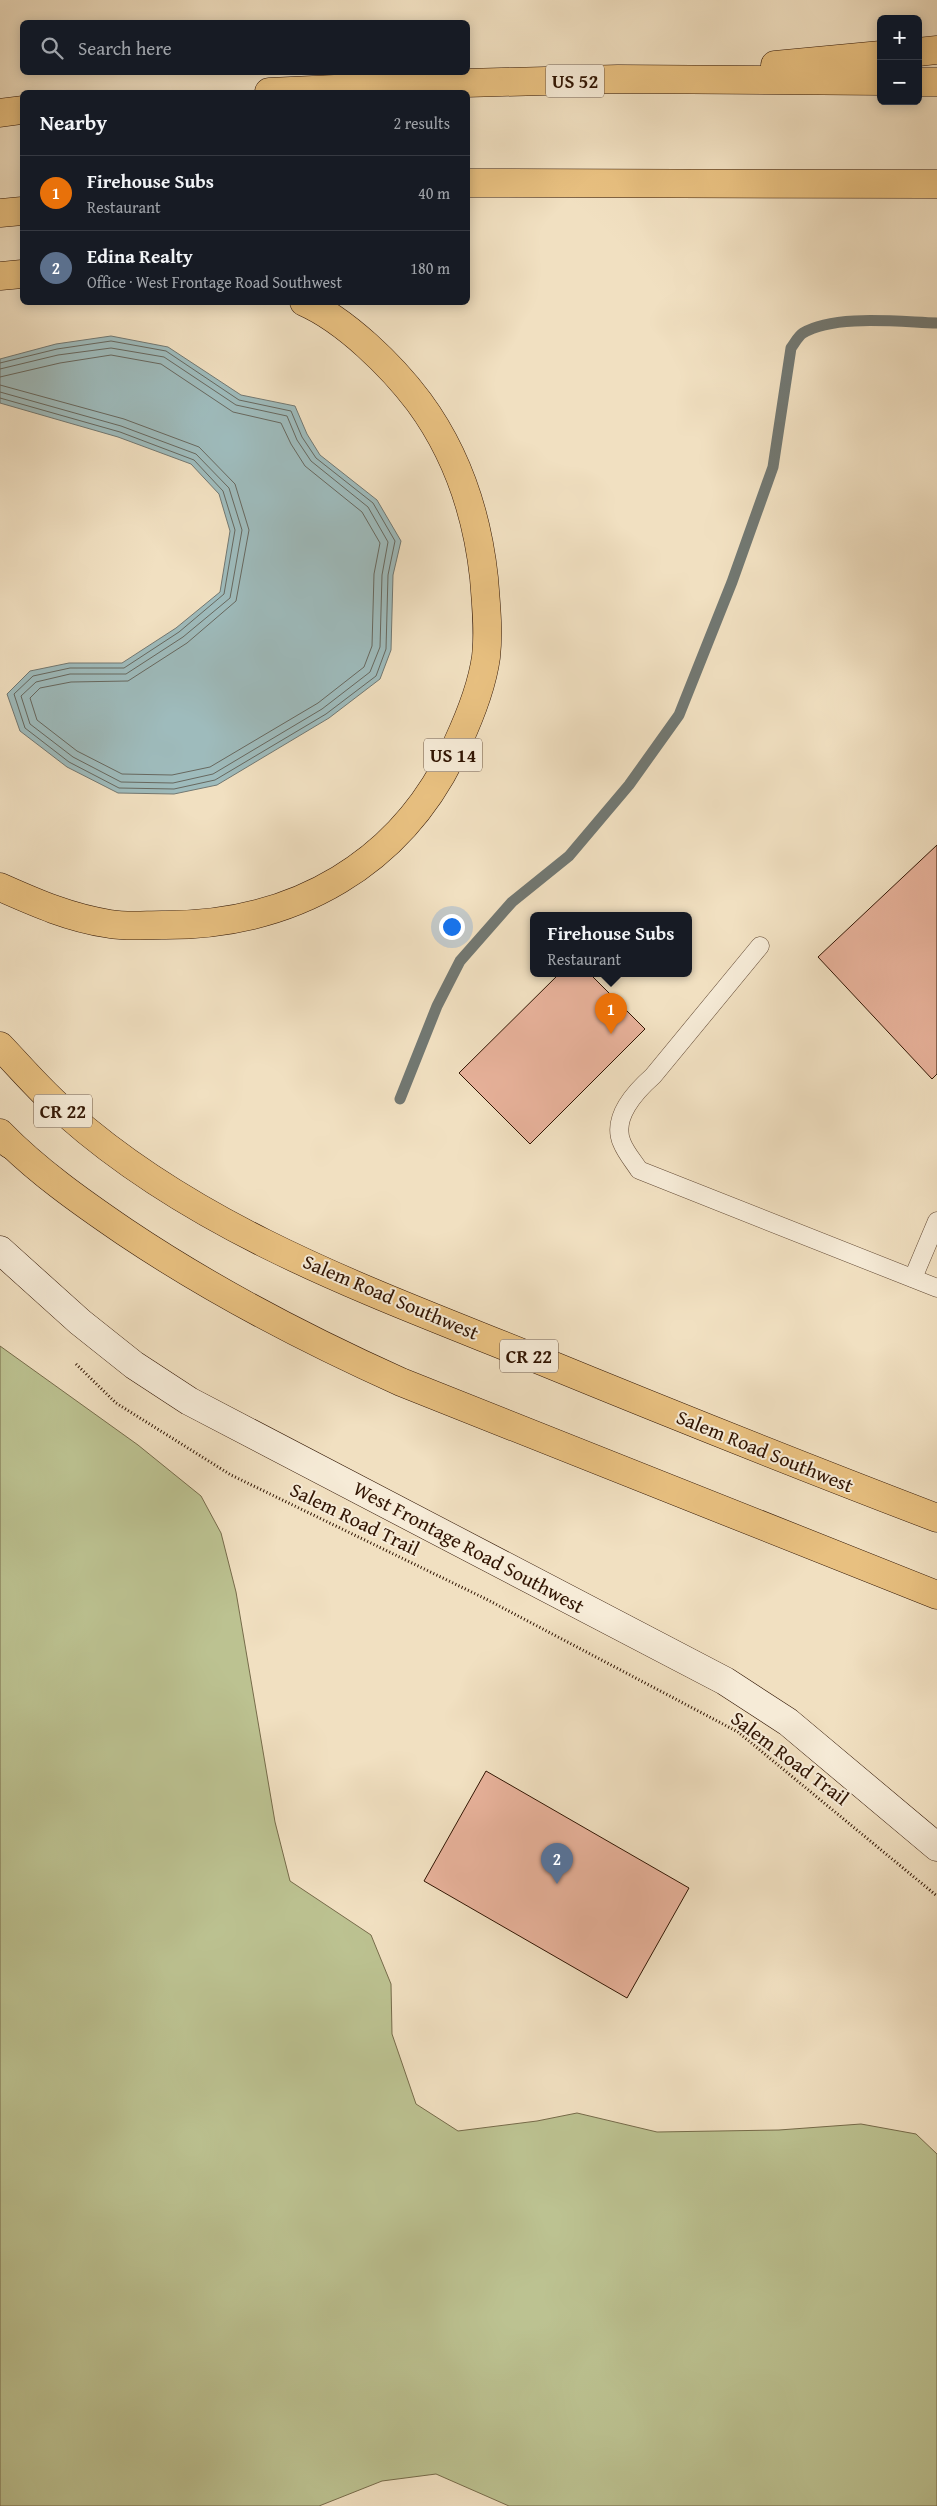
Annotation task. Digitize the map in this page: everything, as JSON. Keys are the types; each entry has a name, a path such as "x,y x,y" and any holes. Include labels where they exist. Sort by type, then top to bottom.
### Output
{"main road":[{"path":"922,52 937,50"},
{"path":"618,80 877,55"},
{"name":"US 52","path":"313,90 466,83 618,80 877,81"},
{"path":"922,82 937,82"},
{"path":"0,112 20,110"},
{"path":"470,183 937,184"},
{"path":"0,213 20,211"},
{"path":"0,276 20,274"},
{"name":"US 14","path":"0,887 53,911 111,925 182,926 241,919 299,902 334,885 375,853 413,819 446,770 472,712 486,658 487,608 482,563 471,503 455,460 435,424 405,383 366,344 311,305"},
{"name":"Salem Road Southwest","path":"0,1046 67,1114 135,1167 226,1224 377,1294 766,1452 937,1518"},
{"name":"CR 22","path":"4,1139 76,1199 164,1258 243,1306 317,1344 456,1405 937,1595"}],"street":[{"name":"West Frontage Road Southwest","path":"0,1250 80,1322 134,1365 189,1401 726,1681 788,1722 937,1847"}],"lane":[{"path":"760,946 653,1076 634,1094 621,1118 622,1142 639,1170 937,1288"},
{"path":"913,1278 937,1221"}],"path":[{"name":"Salem Road Trail","path":"70,1358 116,1403 231,1475 486,1599 738,1732 937,1896"}],"green space":[{"path":"0,1346 138,1445 201,1496 221,1533 236,1592 275,1822 290,1881 371,1935 391,1984 392,2034 416,2104 458,2131 537,2121 577,2113 657,2132 779,2130 861,2124 916,2134 937,2154 937,2506 509,2506 436,2474 382,2481 319,2506 0,2506"}],"water":[{"path":"111,336 168,347 241,395 295,406 307,434 320,455 377,500 401,541 393,575 391,650 380,679 329,718 217,785 174,794 118,793 67,767 20,731 7,694 30,671 69,663 122,663 176,628 220,592 230,531 219,494 191,464 118,437 0,403 0,359 56,344"}],"building":[{"path":"937,845 937,1074 932,1079 818,957"},
{"path":"556,977 593,977 645,1029 530,1144 459,1073"},
{"path":"486,1771 689,1888 627,1998 424,1881"}],"waterway":[{"path":"400,1099 437,1006 460,961 512,902 569,856 629,785 679,715 732,582 773,467 791,348 803,333 832,323 868,320 937,323"}],"place":[{"name":"Firehouse Subs","path":"611,1034"},
{"name":"Edina Realty","path":"557,1884"}]}
